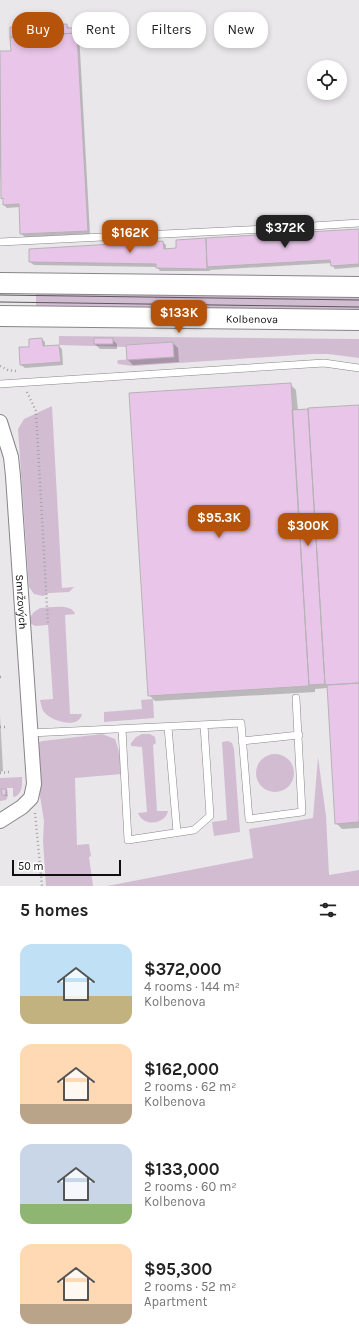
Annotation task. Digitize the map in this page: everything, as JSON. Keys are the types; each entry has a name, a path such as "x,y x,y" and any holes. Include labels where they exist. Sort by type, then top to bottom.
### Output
{"main road":[{"path":"0,283 359,287"},
{"name":"Kolbenova","path":"0,316 359,320"}],"street":[{"name":"Smržových","path":"0,422 10,457 13,476 34,784 31,798 0,821"}],"lane":[{"path":"0,242 359,223"},
{"path":"0,384 324,363 359,368"},
{"path":"30,733 241,723 250,819 302,812 296,698"},
{"path":"122,729 128,840 194,830 210,816 204,725"},
{"path":"168,727 177,832"},
{"path":"242,741 299,735"}],"path":[{"path":"24,383 36,411 48,625"},
{"path":"0,727 6,726"},
{"path":"0,773 9,772"},
{"path":"35,808 42,886"}],"shaded area":[{"path":"36,292 359,295 359,311 36,307"},
{"path":"59,336 359,339 359,358 328,354 312,354 133,366 118,364 117,361 174,357 173,342 126,345 126,347 59,345","holes":["94,338 112,338 113,344 95,344"]},
{"path":"52,406 62,588 74,587 69,592 49,593 43,596 34,594 29,587 18,429 24,419"},
{"path":"65,607 69,608 75,614 65,615 70,714 82,714 80,719 76,722 71,723 58,721 44,712 42,708 40,700 53,699 48,625 35,626 30,623 30,617 40,608"},
{"path":"153,699 154,718 104,722 104,712 142,709 141,700"},
{"path":"102,734 115,739 122,774 75,778 77,845 89,844 91,856 89,857 93,886 46,886 43,841 44,821 40,796 37,746 39,742 43,741"},
{"path":"142,734 150,734 155,737 156,743 153,745 157,811 168,811 163,819 154,822 144,821 138,813 147,812 142,747 131,746 131,743 136,737"},
{"path":"228,741 232,743 234,749 240,832 214,836 212,822 227,820 222,742"},
{"path":"271,754 279,754 289,759 293,766 293,780 289,787 279,792 271,792 261,787 259,784 256,777 256,769 261,759 264,757"},
{"path":"318,757 326,816 329,875 359,870 359,886 107,886 253,858 249,829 313,818"},
{"path":"22,777 22,788 18,795 15,797 13,796 13,788 7,788 8,796 6,800 0,801 0,778"}],"building":[{"path":"64,24 67,24 67,28 72,28 72,33 64,34"},
{"path":"10,27 12,27 12,37 10,37"},
{"path":"72,33 72,48 78,48 88,231 20,234 19,204 3,205 3,198 1,199 0,51 11,51 10,37 12,37 12,48 64,48 64,34"},
{"path":"359,229 359,264 331,266 330,260 207,267 206,238"},
{"path":"206,238 207,269 156,268 156,264 29,262 29,249 163,241 164,249 176,248 176,240"},
{"path":"42,338 43,346 59,345 61,362 20,365 19,347 29,347 29,339"},
{"path":"94,338 113,338 113,344 94,344"},
{"path":"173,342 174,357 127,360 126,345"},
{"path":"291,383 309,686 148,696 129,393"},
{"path":"359,405 359,683 325,685 308,408"},
{"path":"308,409 325,684 309,685 292,410"},
{"path":"359,683 359,822 335,824 327,685"},
{"path":"1,789 6,789 6,795 2,795"}],"tram line":[{"path":"0,295 359,300"},
{"path":"0,302 359,307"}]}
